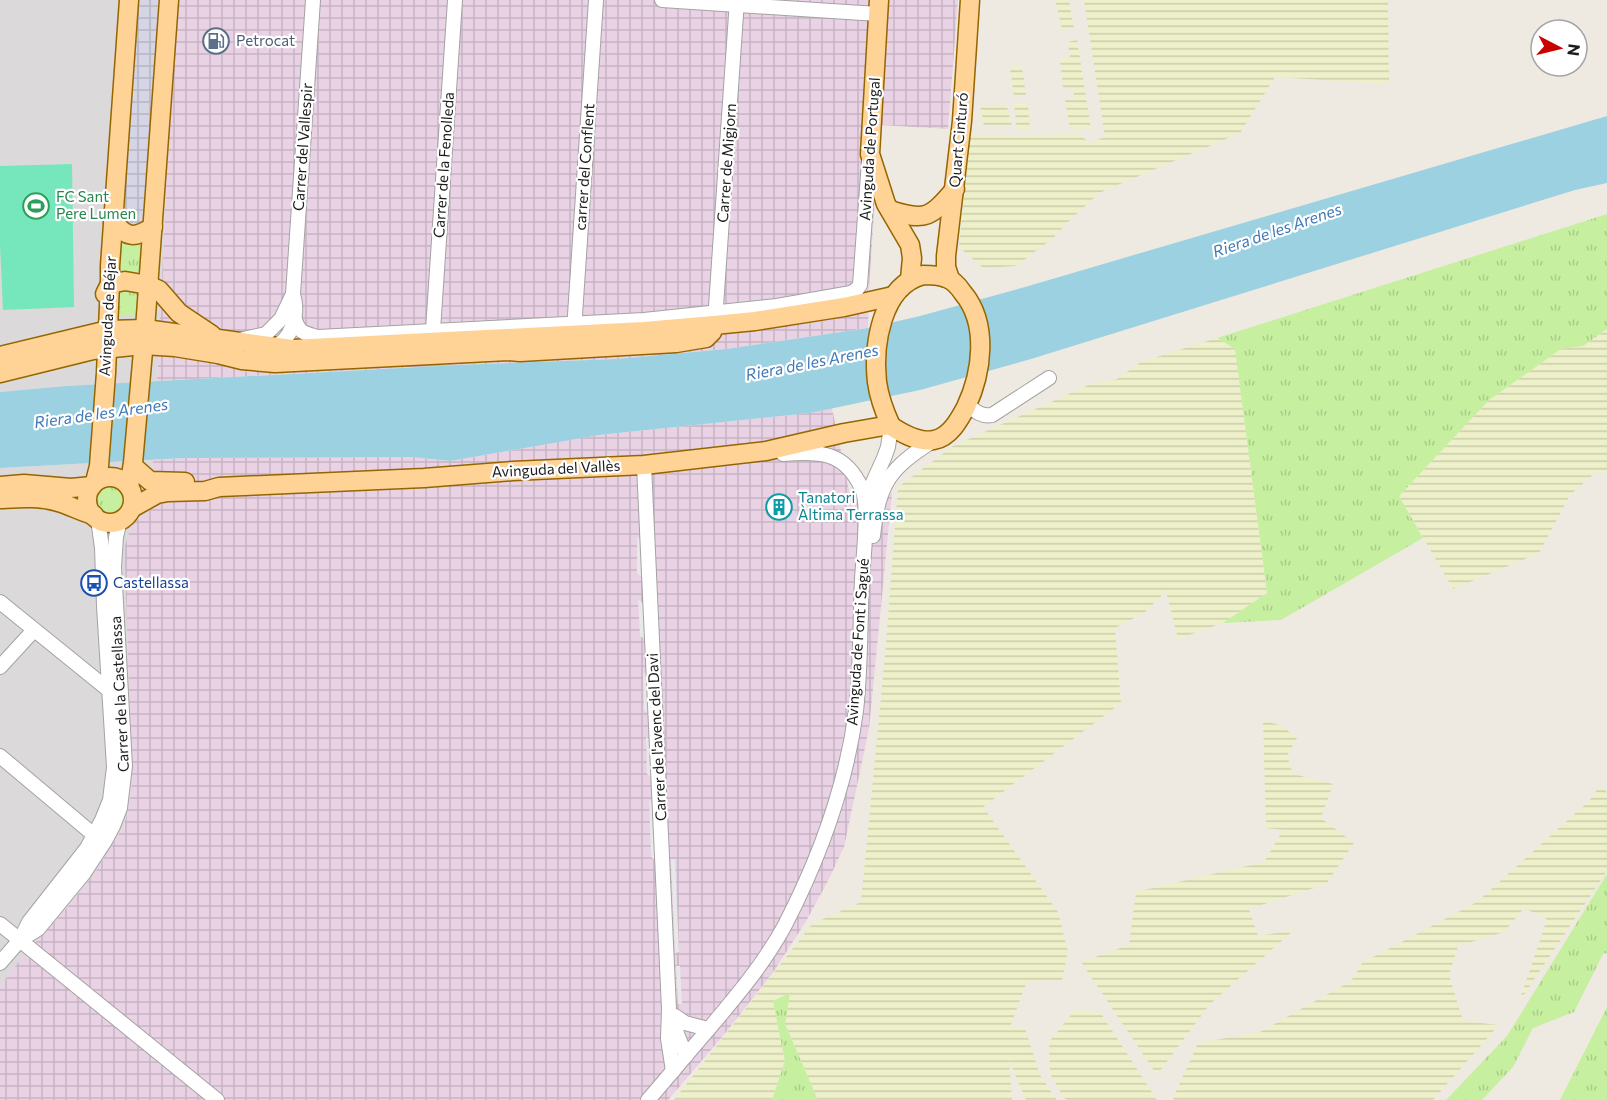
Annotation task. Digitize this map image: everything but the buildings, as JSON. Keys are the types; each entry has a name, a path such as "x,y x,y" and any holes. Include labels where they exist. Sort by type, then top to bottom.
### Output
{"main road":[{"name":"Avinguda de Béjar","path":"95,478 106,373 107,291 129,0"},
{"path":"0,499 42,498 109,522 128,501 144,337 153,287 151,261 153,227 170,0"},
{"name":"Quart Cinturó","path":"950,279 945,260 962,121 970,0"},
{"name":"Avinguda de Portugal","path":"870,154 879,7"},
{"path":"870,154 880,190 910,245 912,258 910,279 890,304 879,339 877,384 889,423 911,437 934,440 942,437 955,425 967,404 976,379 980,340 969,301 950,279 931,275 910,279"},
{"path":"890,210 908,216 924,216 937,209 955,189"},
{"path":"113,221 124,232 133,236 153,227"},
{"path":"71,339 86,330 94,321 107,291 125,281 153,287 179,314 242,360 275,363 676,343 706,338 712,332 716,319"},
{"path":"144,337 175,347 273,344 292,349 716,319 890,304"},
{"path":"0,356 71,339 144,337 224,345"},
{"path":"0,373 56,359 107,339"},
{"path":"140,376 153,360 175,347"},
{"path":"56,359 84,363 106,373"},
{"name":"Avinguda del Vallès","path":"128,501 168,492 219,487 644,465 766,451 889,423"},
{"path":"133,465 150,481"},
{"path":"0,486 24,484 71,488 95,478 112,477 119,478 128,501"},
{"path":"95,478 88,496 88,503 96,517"},
{"name":"Avinguda del Vallès","path":"128,501 138,485 150,481 219,487"},
{"path":"0,508 30,504 42,498"}],"street":[{"name":"Carrer del Vallespir","path":"295,320 297,306 293,294 313,0"},
{"name":"Carrer de la Fenolleda","path":"433,330 455,0"},
{"name":"carrer del Conflent","path":"574,329 596,0"},
{"path":"662,0 879,7"},
{"name":"Carrer de Migjorn","path":"716,319 737,2"},
{"name":"Avinguda de Portugal","path":"716,319 851,293 857,289 860,285 870,154"},
{"path":"224,345 266,334 286,311 293,294"},
{"path":"295,320 298,328 304,333 318,337"},
{"path":"273,344 291,331 295,320"},
{"path":"273,344 318,337 433,330 574,329"},
{"path":"574,329 583,343 636,341 649,345"},
{"path":"508,351 563,344 571,339 574,329"},
{"path":"967,404 980,414 992,415 1049,378"},
{"path":"865,500 888,447 889,423"},
{"path":"862,627 876,510 881,494 896,467 934,440"},
{"name":"Avinguda de Font i Sagué","path":"648,1100 745,985 783,927 820,849 840,788 856,710 862,627 861,597 865,523 863,489 855,475 837,459 827,454 817,452 782,454 766,451"},
{"name":"Carrer de l'avenc del Davi","path":"644,465 672,1013 677,1035 686,1056"},
{"name":"Carrer de la Castellassa","path":"20,940 38,929 97,856 120,808 125,766 114,567 116,537 128,501"},
{"name":"Carrer de la Castellassa","path":"0,963 20,940 29,922 77,861 94,835 110,800 114,767 102,549 96,517"},
{"path":"0,602 110,691"},
{"path":"0,667 34,630"},
{"path":"0,756 94,835"},
{"path":"0,924 217,1100"},
{"path":"672,1013 685,1023 708,1029"},
{"name":"Carrer de l'avenc del Davi","path":"672,1013 668,1039 673,1071"}],"shaded area":[{"path":"0,0 175,0 157,381 0,392"},
{"path":"135,0 164,0 148,223 138,230 119,219"},
{"path":"175,0 958,0 948,129 880,125 868,328 726,349 617,359 157,381"},
{"path":"832,408 850,495 892,493 869,729 844,847 805,923 772,974 668,1100 0,1100 0,986 94,874 124,826 132,781 125,545 132,524 150,510 153,460 412,457 450,461 599,435 810,413"},
{"path":"153,460 150,510 132,524 125,546 132,781 124,826 94,874 0,986 0,468"},
{"path":"637,537 644,542 646,580 637,573"},
{"path":"638,599 647,607 649,642 640,636"},
{"path":"643,672 650,678 652,717 644,710"},
{"path":"646,737 654,742 655,780 647,774"},
{"path":"649,800 656,804 659,863 651,857"},
{"path":"671,859 675,859 679,952 675,953"},
{"path":"676,966 680,966 682,1004 678,1004"}],"green space":[{"path":"1055,0 1069,0 1074,28 1062,29"},
{"path":"1084,0 1388,0 1389,84 1275,77 1240,133 1099,193 1053,238 1016,266 983,268 959,247 970,136 1080,134 1089,143 1105,137"},
{"path":"1077,40 1091,129 1070,129 1065,100 1075,98 1072,88 1063,88 1060,59 1070,57 1068,42"},
{"path":"1022,66 1026,95 1014,97 1010,67"},
{"path":"1028,103 1030,130 1017,130 1014,104"},
{"path":"980,106 1007,106 1012,126 984,126"},
{"name":"FC Sant Pere Lumen","path":"72,164 74,307 3,310 0,166"},
{"path":"1607,214 1607,329 1583,346 1561,349 1489,400 1399,496 1423,538 1281,620 1223,623 1267,593 1235,349 1217,338"},
{"path":"119,234 147,237 143,276 117,274"},
{"path":"121,289 139,291 140,315 115,316 118,292"},
{"path":"1607,329 1607,473 1596,472 1570,495 1539,553 1453,589 1399,496 1489,400 1561,349 1583,346"},
{"path":"1217,338 1235,349 1267,593 1223,623 1178,639 1166,591 1144,613 1115,628 1121,703 983,807 1058,912 1068,951 1062,980 1027,981 1010,1027 1025,1028 1040,1075 1057,1100 1026,1100 1009,1060 1012,1100 818,1100 785,1024 790,994 773,1001 785,1061 772,1100 674,1100 812,924 861,902 885,656 898,487 953,446 1091,384 1117,379 1141,362"},
{"path":"110,484 121,489 126,500 121,511 110,516 99,511 94,500 99,489"},
{"path":"1263,720 1282,726 1297,738 1287,756 1293,774 1333,784 1321,818 1354,843 1326,884 1249,909 1258,936 1294,930 1210,1004 1157,1075 1081,962 1129,945 1136,892 1264,862 1283,830 1266,828"},
{"path":"1600,786 1607,792 1607,871 1519,1002 1547,919 1524,908 1504,932 1458,946 1449,975 1463,1021 1499,1025 1433,1100 1174,1100 1198,1043 1260,1032 1351,981 1362,963 1477,902 1589,801"},
{"path":"1607,874 1607,953 1603,954 1574,1012 1533,1028 1513,1067 1482,1100 1446,1100 1507,1036"},
{"path":"790,993 785,1024 818,1100 772,1100 785,1061 773,1001"},
{"path":"1607,1007 1607,1100 1560,1100"},
{"path":"1075,1010 1100,1012 1157,1100 1067,1100 1064,1098 1050,1074 1049,1042"}],"water":[{"name":"Riera de les Arenes","path":"1607,116 1607,183 1575,190 1031,359 920,390 810,413 599,435 450,461 412,457 185,458 0,468 0,392 66,386 457,365 617,359 726,349 868,328 1025,287"}],"place":[{"name":"Petrocat","path":"216,41"},
{"name":"FC Sant Pere Lumen","path":"36,206"},
{"name":"Tanatori Àltima Terrassa","path":"779,507"},
{"name":"Castellassa","path":"94,583"}]}
